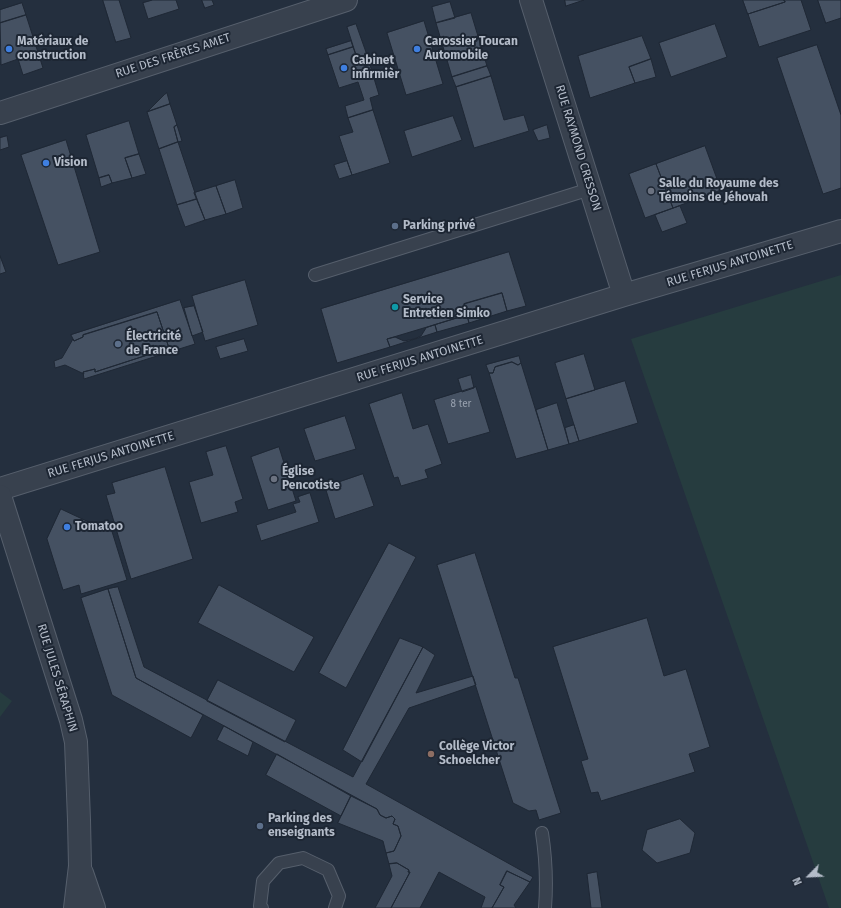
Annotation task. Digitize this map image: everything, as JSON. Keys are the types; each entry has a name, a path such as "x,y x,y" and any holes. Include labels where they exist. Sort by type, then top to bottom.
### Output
{"street":[{"name":"RUE DES FRÈRES AMET","path":"0,113 346,0"},
{"name":"RUE RAYMOND CRESSON","path":"531,0 624,296"},
{"name":"RUE FERJUS ANTOINETTE","path":"0,489 624,296 841,231"},
{"name":"RUE JULES SÉRAPHIN","path":"0,496 71,720 76,742 80,866"},
{"path":"75,908 80,866"},
{"path":"80,866 94,908"}],"lane":[{"path":"314,275 590,188"},
{"path":"542,833 546,861 547,886 545,908"},
{"path":"262,908 260,906 263,881 279,863 303,858 328,870 339,896 335,908"}],"green space":[{"path":"841,275 841,908 829,908 631,339"},
{"path":"0,692 12,701 0,717"}],"building":[{"path":"103,0 119,0 131,38 116,42"},
{"path":"153,0 176,0 179,9 148,19 143,3"},
{"path":"202,0 212,0 214,5 205,8"},
{"path":"565,0 584,0 566,6"},
{"path":"743,0 784,0 785,2 748,14"},
{"path":"784,0 801,0 811,30 759,47 748,14 785,2"},
{"path":"818,0 841,0 841,18 826,23"},
{"path":"450,2 455,18 436,23 432,7"},
{"path":"22,3 26,15 0,23 0,10"},
{"path":"471,13 487,66 452,77 436,23"},
{"path":"26,15 43,68 23,75 18,59 1,65 0,23"},
{"path":"424,21 443,84 406,95 387,33"},
{"path":"356,24 367,55 357,58 347,27"},
{"path":"715,24 727,57 671,77 659,43"},
{"path":"642,36 651,59 629,67 635,83 590,98 578,56"},
{"path":"351,41 353,47 328,55 326,49"},
{"path":"817,45 841,115 841,188 823,194 777,58"},
{"path":"353,47 357,58 367,55 379,95 370,98 373,110 348,118 345,106 364,100 358,82 339,88 328,55"},
{"path":"651,59 656,77 635,83 629,67"},
{"path":"487,66 491,76 456,87 452,77"},
{"path":"491,76 504,120 524,115 529,131 474,148 456,87"},
{"path":"167,93 170,104 147,112 164,95"},
{"path":"170,104 177,125 174,127 178,142 159,149 147,112"},
{"path":"373,110 390,163 352,175 339,136 353,132 348,118"},
{"path":"453,116 462,140 412,157 404,131"},
{"path":"129,121 139,154 125,158 132,178 112,183 109,175 99,178 86,135"},
{"path":"177,125 182,141 178,142 174,127"},
{"path":"547,125 550,138 538,141 533,130"},
{"path":"7,136 9,147 0,150 0,138"},
{"path":"66,140 100,252 58,265 21,155"},
{"path":"178,142 197,199 177,205 159,149"},
{"path":"705,146 721,190 673,208 656,164"},
{"path":"139,154 146,174 132,178 125,158"},
{"path":"347,161 352,175 339,179 334,165"},
{"name":"Salle du Royaume des Témoins de Jéhovah","path":"656,164 673,208 645,218 629,174"},
{"path":"109,175 112,183 101,187 99,178"},
{"path":"235,180 243,208 226,214 216,186"},
{"path":"216,186 226,214 205,220 194,193"},
{"path":"197,199 205,220 185,227 177,205"},
{"path":"680,206 687,223 662,232 655,215"},
{"name":"Service Entretien Simko","path":"509,252 526,306 507,311 502,293 464,304 467,315 387,339 390,347 337,363 321,309"},
{"path":"0,256 6,272 0,274"},
{"path":"245,280 258,325 205,341 192,296"},
{"path":"502,293 507,311 469,323 464,304"},
{"path":"180,300 195,344 84,379 83,372 95,369 95,372 169,348 157,312 83,335 83,337 74,341 71,335"},
{"path":"194,306 203,332 192,336 184,308"},
{"name":"Électricité de France","path":"157,312 169,348 95,372 95,369 83,372 84,374 65,365 55,368 54,361 62,358 73,339 74,341 83,337 83,335"},
{"path":"467,315 469,323 437,332 435,325"},
{"path":"435,325 437,332 390,347 387,339 395,337 404,341 414,339 421,336 426,328"},
{"path":"244,339 248,351 220,359 216,347"},
{"path":"584,354 595,390 566,399 555,363"},
{"path":"519,356 521,363 518,365 512,362 495,367 493,373 489,373 486,365"},
{"path":"512,362 518,365 521,363 548,450 516,459 489,373 493,373 495,367"},
{"path":"471,375 474,388 462,392 458,379"},
{"path":"625,381 638,423 579,441 566,399"},
{"path":"476,387 490,432 448,444 434,400"},
{"path":"402,393 413,429 428,424 442,464 425,470 428,478 401,486 398,477 394,478 369,404"},
{"path":"557,403 569,444 548,450 536,410"},
{"path":"345,416 356,449 315,461 304,429"},
{"path":"574,425 579,441 569,444 565,428"},
{"path":"226,446 243,499 235,502 238,512 201,523 189,482 213,475 206,452"},
{"name":"Église Pencotiste","path":"279,447 296,501 268,510 251,457"},
{"path":"165,467 193,559 131,579 106,495 115,493 112,483"},
{"path":"363,474 374,506 335,519 325,487"},
{"path":"310,493 319,522 261,541 256,525 296,512 293,504 300,502 298,497"},
{"path":"61,509 93,524 95,530 110,525 127,580 81,594 79,585 63,590 47,539"},
{"path":"389,543 416,557 346,688 319,673"},
{"path":"475,553 515,678 518,678 561,813 539,820 536,810 529,811 513,803 437,565"},
{"path":"219,585 314,637 294,672 198,623"},
{"path":"118,587 144,667 353,777 423,647 435,655 416,693 473,676 476,685 409,708 366,784 533,877 530,882 507,871 500,885 504,887 492,908 481,908 485,897 439,872 420,908 391,908 410,872 397,863 389,864 386,853 394,851 401,836 398,826 393,824 395,819 392,816 386,818 380,815 377,809 136,678 108,589"},
{"path":"108,589 136,678 203,715 191,738 112,695 81,598"},
{"path":"647,618 664,676 686,669 710,747 689,754 695,772 601,801 598,792 591,793 581,761 588,759 553,647"},
{"path":"400,638 423,647 362,762 343,750"},
{"path":"218,680 296,720 285,742 207,701"},
{"path":"224,726 253,742 248,756 217,740"},
{"path":"277,754 351,796 341,816 266,775"},
{"path":"351,796 377,809 380,815 386,818 392,816 395,819 393,824 398,826 401,836 394,851 386,853 383,841 338,823"},
{"path":"680,819 695,833 690,853 657,863 642,850 647,830"},
{"path":"397,863 410,872 391,908 375,908 392,876 389,864"},
{"path":"507,871 530,882 514,905 516,908 492,908 504,887 500,885"},
{"path":"597,872 602,908 591,908 587,874"}],"place":[{"name":"Matériaux de construction","path":"9,49"},
{"name":"Carossier Toucan Automobile","path":"417,49"},
{"name":"Cabinet infirmièr","path":"344,68"},
{"name":"Vision","path":"46,163"},
{"name":"Salle du Royaume des Témoins de Jéhovah","path":"651,191"},
{"name":"Parking privé","path":"395,226"},
{"name":"Service Entretien Simko","path":"395,307"},
{"name":"Électricité de France","path":"118,344"},
{"name":"Église Pencotiste","path":"274,479"},
{"name":"Tomatoo","path":"67,527"},
{"name":"Collège Victor Schoelcher","path":"431,754"},
{"name":"Parking des enseignants","path":"260,826"}]}
